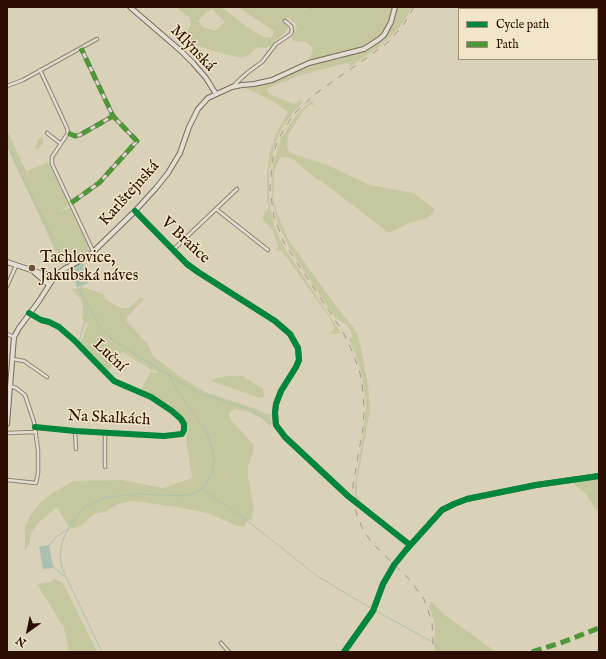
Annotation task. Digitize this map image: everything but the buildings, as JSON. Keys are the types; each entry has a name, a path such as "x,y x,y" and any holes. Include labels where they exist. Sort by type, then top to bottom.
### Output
{"street":[{"name":"Mlýnská","path":"130,7 193,63 206,78 216,94"},
{"name":"Karlštejnská","path":"7,423 8,394 10,386 9,365 12,359 14,337 55,276 66,268 89,256 135,211 168,173 180,153 189,127 198,109 208,98 232,87 242,84 254,84 272,80 296,68 316,61 364,49 384,35 391,22 395,7"},
{"path":"232,87 262,62 276,44 291,34 292,30 285,21"},
{"path":"7,86 24,80 97,39"},
{"path":"71,203 99,183 137,142 113,116 81,48"},
{"path":"40,70 68,133 75,136 80,135 113,116"},
{"path":"47,133 61,144"},
{"path":"68,133 52,156 52,164 93,252"},
{"path":"174,249 237,189"},
{"path":"216,209 268,250"},
{"name":"V Braňce","path":"135,211 174,249 187,264 286,329 295,340 298,348 299,360 296,368 281,391 276,404 274,420 280,431 348,496 410,545"},
{"path":"7,262 34,272 55,276"},
{"path":"7,286 16,266"},
{"path":"34,272 39,278 49,285"},
{"name":"Luční","path":"29,313 41,320 50,322 59,327 75,341 114,381 151,397 172,411 184,424 182,434"},
{"path":"7,334 14,337"},
{"path":"12,359 24,361 46,377"},
{"path":"7,480 36,483 38,473 36,432 25,395 16,388 10,386"},
{"name":"Na Skalkách","path":"35,427 75,431 164,436 182,434"},
{"path":"75,431 76,449"},
{"path":"7,433 36,432"},
{"path":"105,433 105,468"},
{"path":"344,652 373,609 386,578 396,562 442,510 467,499 536,485 599,476"},
{"path":"221,643 229,652"}],"green space":[{"path":"176,7 221,7 250,29 265,38 272,37 274,31 238,7 305,7 303,11 307,7 393,7 389,21 383,33 369,44 358,49 308,61 313,50 306,42 294,41 292,38 297,28 295,22 289,18 287,18 284,23 288,28 285,33 275,41 271,47 257,47 249,55 242,58 191,44 183,32 188,29 191,24 190,18","holes":["212,9 225,22 215,31 203,27 198,21"]},
{"path":"397,7 412,7 403,23 391,36 376,49 344,71 350,66 350,64 347,63 301,75 267,89 269,94 294,104 301,100 301,104 282,128 275,144 269,172 269,199 274,225 282,244 341,333 329,334 334,330 334,327 329,317 282,251 275,251 278,247 273,231 262,218 265,211 269,208 267,198 267,175 270,151 276,134 288,112 273,101 243,87 272,82 310,65 359,53 371,47 386,36 393,22"},
{"path":"317,95 312,100 315,107 311,104 304,110 289,133 287,144 288,150 291,153 325,164 370,185 413,193 435,209 427,218 412,222 389,233 320,180 315,178 294,160 286,157 280,158 274,172 273,198 277,213 288,239 335,305 354,328 359,339 368,385 370,406 357,482 357,495 360,501 355,499 355,485 364,429 366,401 361,372 355,352 349,340 352,336 351,331 347,325 335,318 291,251 278,224 272,199 273,164 281,138 296,115"},
{"path":"7,130 34,188 27,171 48,162 69,206 56,213 69,208 90,250 83,255 63,265 58,264 58,257 7,146"},
{"path":"43,137 43,144 36,150 35,147 37,140"},
{"path":"87,288 105,295 104,298 122,308 129,308 140,298 144,299 126,318 127,322 147,343 154,357 182,378 205,392 254,408 266,414 271,414 271,427 261,418 249,412 235,409 231,411 229,415 231,420 254,445 248,466 248,476 254,508 252,521 248,519 244,527 235,525 208,513 132,501 116,505 107,511 94,514 82,525 71,529 56,507 38,523 31,534 29,545 25,551 25,527 31,514 41,502 52,493 74,481 123,480 163,488 192,478 186,439 188,428 184,419 170,406 153,396 142,392 142,387 150,373 156,373 158,371 152,370 122,352 107,373 80,344 88,324 82,319 83,306 80,298 71,289"},
{"path":"243,376 263,389 263,397 260,398 211,381 216,378"},
{"path":"599,479 599,510 597,511 585,493 571,482"},
{"path":"54,579 63,583 97,652 69,652 64,628 37,584 51,582"},
{"path":"431,601 446,616 496,652 434,652 434,622 429,607"}],"shaded area":[{"path":"83,263 89,278 88,283 78,287 70,269"},
{"path":"49,545 53,568 43,569 39,547"}],"waterway":[{"path":"7,145 66,266"},
{"path":"67,269 97,320 98,325 114,341 170,376 177,390 207,433 214,455 214,467 212,474 202,489 195,493 185,496 139,494 107,497 87,506 80,512 70,525 62,542 60,557 62,567 102,652"},
{"path":"81,286 82,296"},
{"path":"79,342 88,308"},
{"path":"78,349 104,375 120,387 150,399 170,412 177,418 182,426 181,431"},
{"path":"170,376 199,393 251,410 275,425"},
{"path":"202,489 249,522 317,576 372,609"},
{"path":"49,546 54,539 68,530"},
{"path":"52,566 65,577"},
{"path":"374,610 436,644 440,652"}],"railway":[{"path":"414,7 404,24 386,44 315,94 294,114 276,145 272,163 270,189 274,217 284,243 343,332 360,373 364,411 363,428 353,485 353,501 357,515 363,530 372,543 409,579 424,599 432,622 432,652"}],"marked path":[{"path":"71,203 99,183 137,141 113,116 81,48"},
{"path":"68,133 75,136 80,135 113,116"},
{"path":"532,652 599,628"}],"cycle path":[{"path":"135,211 187,264 275,321 290,334 298,348 299,360 281,391 276,404 276,425 285,437 348,496 410,545"},
{"path":"29,313 41,320 59,327 75,341 114,381 151,397 172,411 184,424 182,434 164,436 75,431 35,427"},
{"path":"344,652 373,611 383,584 394,565 442,510 467,499 536,485 599,476"}],"place":[{"name":"Tachlovice, Jakubská náves","path":"32,268"}]}
